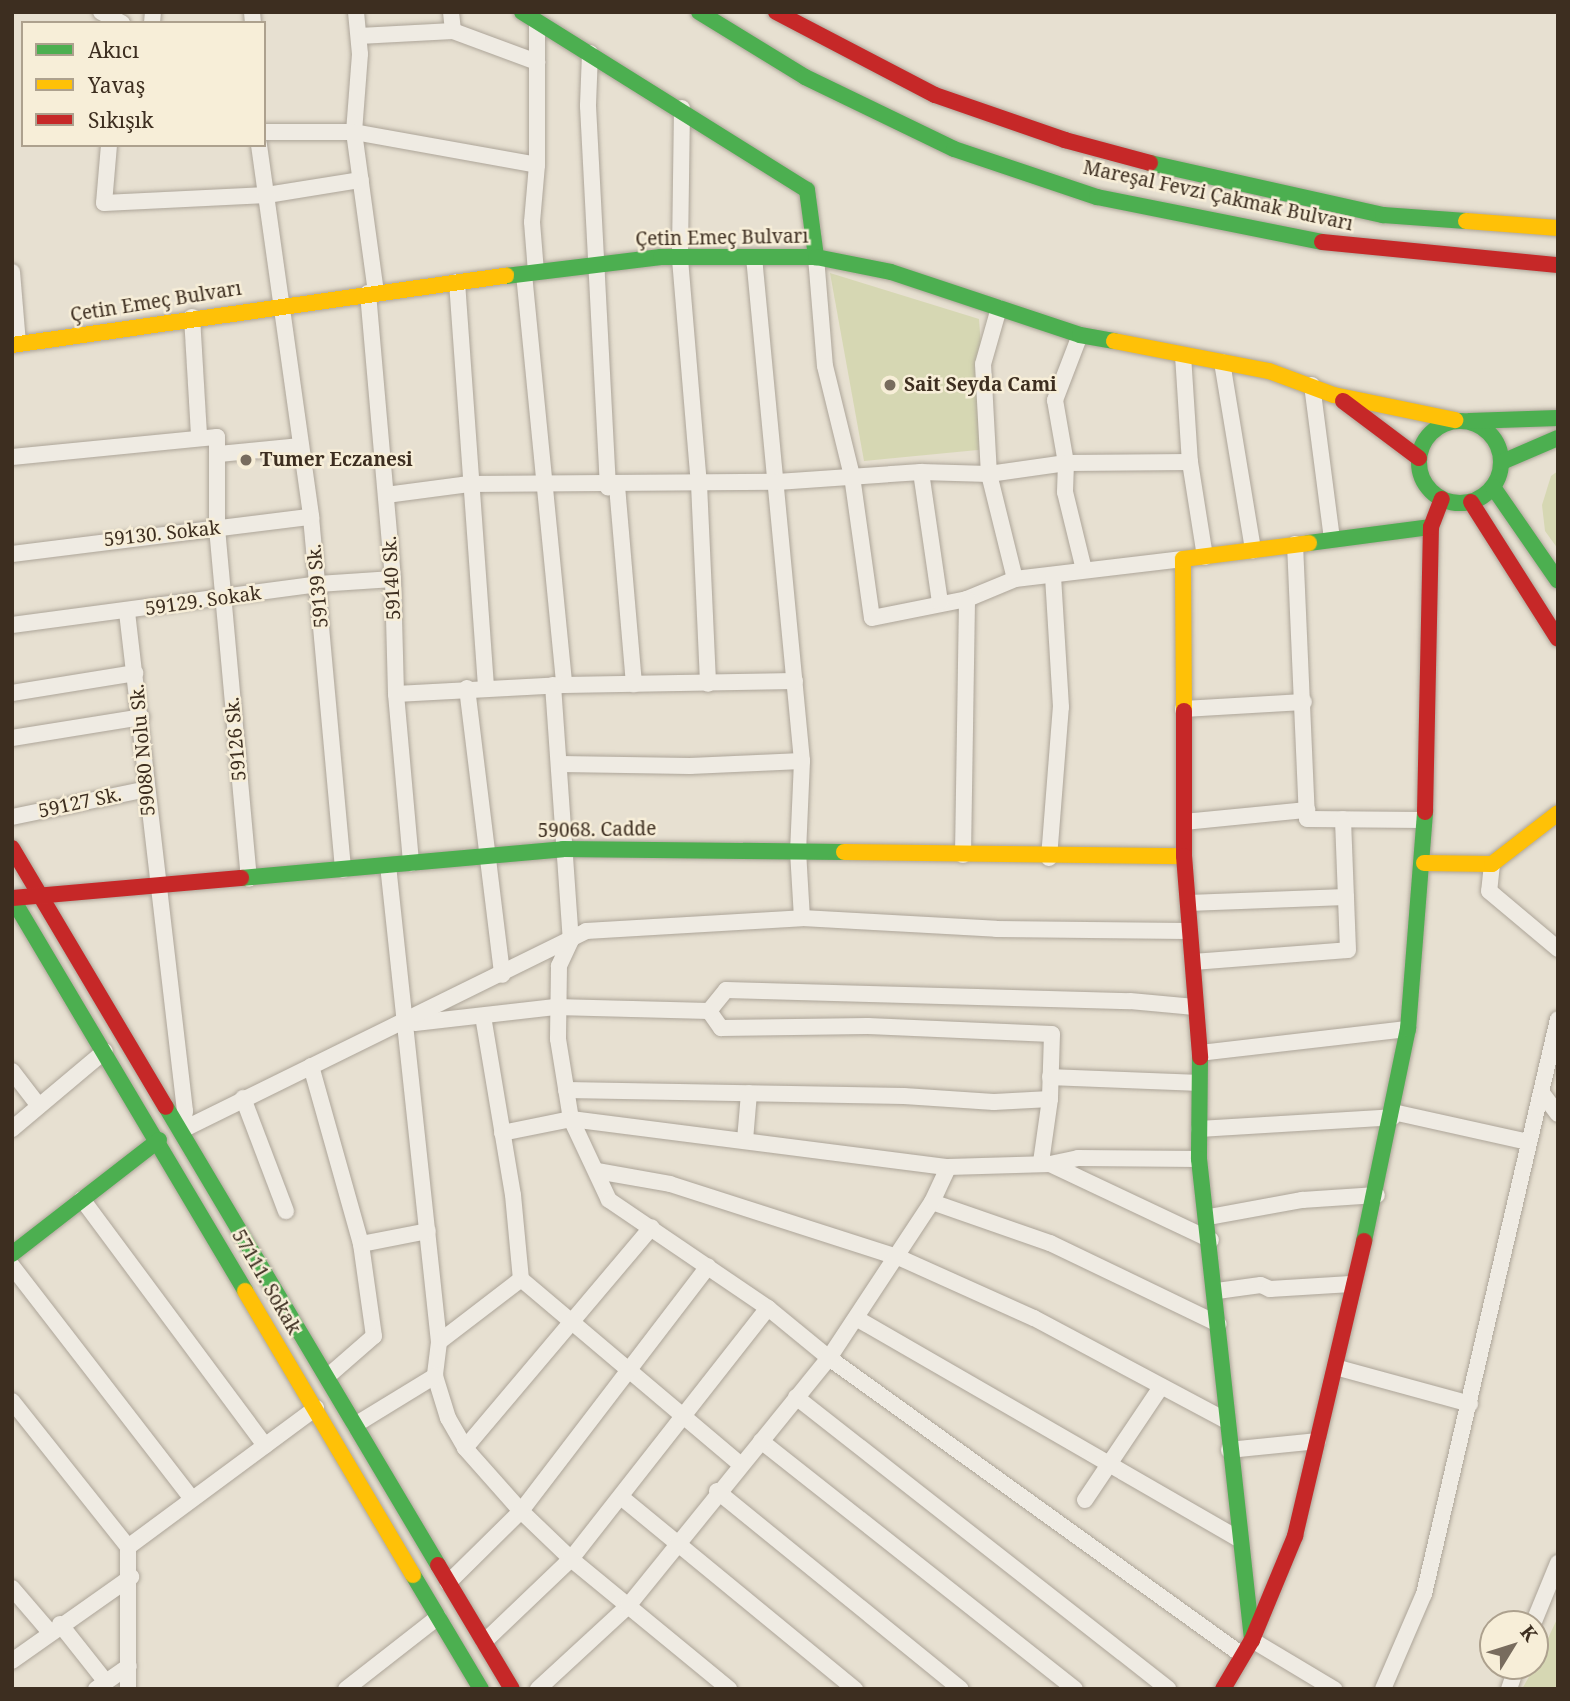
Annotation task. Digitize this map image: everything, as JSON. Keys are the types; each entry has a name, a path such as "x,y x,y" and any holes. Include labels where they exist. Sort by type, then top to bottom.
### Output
{"main road":[{"path":"522,12 682,108 807,190 816,257"},
{"name":"Mareşal Fevzi Çakmak Bulvarı","path":"699,12 806,77 954,149 1097,197 1323,243 1558,265"},
{"name":"Mareşal Fevzi Çakmak Bulvarı","path":"776,12 935,96 1065,140 1239,186 1383,215 1558,228"},
{"name":"Çetin Emeç Bulvarı","path":"15,345 281,304 530,273 680,259 816,257 891,272 1080,335 1222,362 1312,385 1334,395 1419,458"},
{"name":"Çetin Emeç Bulvarı","path":"1334,395 1462,421 1558,418"},
{"path":"1462,421 1493,436 1502,462 1493,487 1471,502 1441,499 1424,482 1419,458 1430,433 1462,421"},
{"path":"1502,462 1558,439"},
{"path":"1493,487 1558,580"},
{"path":"1223,1689 1252,1640 1295,1536 1335,1367 1351,1284 1377,1195 1393,1114 1408,1030 1424,863 1431,527 1441,499"},
{"path":"1471,502 1558,639"},
{"path":"1252,1640 1237,1538 1217,1291 1199,1159 1200,1053 1184,856 1182,559 1431,527"},
{"path":"1424,863 1492,864 1558,813"},
{"path":"12,848 512,1689"},
{"name":"59068. Cadde","path":"12,898 44,898 563,849 798,851 1049,858 1184,856"},
{"name":"57111. Sokak","path":"12,898 159,1140 481,1689"},
{"path":"18,1250 159,1140"}],"street":[{"name":"59140 Sk.","path":"356,12 359,36 354,132 372,293 393,579 396,694 411,863"},
{"path":"451,12 453,31"},
{"path":"537,22 537,165 530,273 559,685 563,849 571,940 559,965 555,1007 571,1119 609,1200 768,1308 829,1358 1242,1655"},
{"path":"359,36 453,31 537,62"},
{"path":"590,53 588,106 597,266 613,486 634,684"},
{"path":"682,108 680,259 699,484 708,684"},
{"path":"266,132 354,132 537,165"},
{"path":"109,147 104,203 267,195 361,180"},
{"name":"59139 Sk.","path":"259,147 311,517 343,870"},
{"path":"754,257 802,761 798,851 802,918"},
{"path":"816,257 825,366 852,476 873,618 967,598 1015,579 1182,559"},
{"path":"12,272 15,345"},
{"path":"457,282 469,484 486,688"},
{"path":"999,308 983,364 989,474 1015,579"},
{"path":"192,317 199,436"},
{"path":"1080,335 1055,400 1066,463 1065,492 1084,570"},
{"path":"1183,355 1190,462 1205,557"},
{"path":"1222,362 1253,550"},
{"path":"1312,385 1332,539"},
{"path":"12,457 199,436 217,437 219,454 301,446"},
{"name":"59126 Sk.","path":"219,454 217,528 249,879"},
{"path":"386,495 469,484 613,486 777,482 921,472 989,474 1066,463 1190,462"},
{"path":"921,472 940,603"},
{"name":"59130. Sokak","path":"12,554 311,517"},
{"path":"1295,544 1304,702 1307,819 1424,820"},
{"path":"1049,858 1062,707 1053,576"},
{"name":"59129. Sokak","path":"12,625 223,600 318,584 393,579"},
{"path":"963,855 967,598"},
{"name":"59080 Nolu Sk.","path":"127,612 185,1111 182,1130"},
{"path":"12,693 135,673"},
{"path":"396,694 559,685 796,681"},
{"path":"467,688 484,857 502,975"},
{"path":"1183,709 1304,702"},
{"path":"12,738 141,717"},
{"path":"560,764 690,766 802,761"},
{"name":"59127 Sk.","path":"12,817 147,789"},
{"path":"1184,821 1307,810"},
{"path":"1193,962 1348,950 1343,819"},
{"path":"1492,864 1489,891 1558,950"},
{"path":"388,865 402,1025 439,1342 435,1376 447,1418 465,1448 521,1511 571,1559 729,1689"},
{"path":"1188,904 1346,897"},
{"path":"182,1130 243,1098 402,1025 586,931 802,918 996,929 1188,931"},
{"path":"709,1011 726,990 1104,1000 1195,1007"},
{"path":"402,1025 555,1007 709,1011"},
{"path":"709,1011 721,1028 868,1026 1052,1034 1045,1163"},
{"path":"483,1016 521,1279 573,1319 625,1369 740,1464"},
{"path":"1383,1689 1424,1594 1558,1018"},
{"path":"1200,1053 1408,1030"},
{"path":"12,1129 105,1051"},
{"path":"311,1066 361,1244 374,1336 327,1377"},
{"path":"12,1071 39,1106"},
{"path":"1050,1077 1199,1083"},
{"path":"566,1090 749,1093 994,1102 1050,1099"},
{"path":"745,1140 749,1093"},
{"path":"1542,1093 1558,1114"},
{"path":"243,1098 286,1211"},
{"path":"1199,1129 1393,1114 1528,1142"},
{"path":"502,1133 571,1119 948,1167 1045,1163 1078,1158 1199,1159"},
{"path":"1045,1163 1211,1240"},
{"path":"538,1689 628,1606 717,1491 829,1358 898,1257 932,1202 948,1167"},
{"path":"597,1171 670,1184 898,1257 1034,1318 1227,1421"},
{"path":"1209,1217 1291,1202 1377,1195"},
{"path":"82,1199 265,1445"},
{"path":"932,1202 1050,1243 1218,1324"},
{"path":"465,1448 652,1227"},
{"path":"361,1244 428,1231"},
{"path":"12,1232 18,1250"},
{"path":"12,1266 191,1498"},
{"path":"448,1583 521,1511 625,1369 708,1266"},
{"path":"439,1342 521,1279"},
{"path":"1217,1291 1261,1285 1270,1289 1351,1284"},
{"path":"484,1642 571,1559 768,1308"},
{"path":"856,1318 1237,1538"},
{"path":"1335,1367 1470,1404"},
{"path":"355,1425 435,1376"},
{"path":"1085,1500 1161,1387"},
{"path":"796,1398 1168,1689"},
{"path":"12,1401 128,1547 131,1577 128,1689"},
{"path":"128,1547 316,1408"},
{"path":"761,1441 1075,1689"},
{"path":"1229,1450 1318,1441"},
{"path":"717,1491 961,1689"},
{"path":"621,1497 855,1689"},
{"path":"1540,1610 1557,1571"},
{"path":"12,1661 55,1628 131,1577"},
{"path":"12,1588 15,1586 55,1628 101,1685 129,1666"},
{"path":"346,1689 438,1617"},
{"path":"1252,1640 1334,1689"}],"green space":[{"path":"830,273 979,319 988,449 864,461"},
{"path":"1558,471 1558,549 1545,531 1542,505 1551,476"},
{"path":"1558,1617 1558,1689 1522,1689 1527,1680 1549,1680 1549,1636"}],"traffic: fast":[{"path":"522,12 807,190 816,257"},
{"path":"699,12 805,77 954,149 1097,197 1322,242"},
{"path":"1150,163 1383,215 1466,221"},
{"path":"506,276 661,257 816,257 891,272 1080,335 1114,341"},
{"path":"1469,421 1558,418"},
{"path":"1460,421 1476,424 1489,433 1498,446 1501,462 1498,478 1489,491 1476,500 1460,503 1444,500 1431,491 1422,478 1419,462 1422,446 1431,433 1444,424 1460,421"},
{"path":"1502,462 1558,438"},
{"path":"1493,487 1558,581"},
{"path":"1309,543 1431,527"},
{"path":"1364,1241 1408,1029 1425,812"},
{"path":"241,878 563,849 844,852"},
{"path":"12,898 245,1291"},
{"path":"1200,1057 1199,1159 1252,1640"},
{"path":"166,1107 438,1565"},
{"path":"12,1254 159,1140"},
{"path":"413,1575 481,1689"}],"traffic: slow":[{"path":"1466,221 1558,228"},
{"path":"12,345 506,276"},
{"path":"1114,341 1269,371 1334,395 1455,420"},
{"path":"1184,711 1183,559 1309,543"},
{"path":"1424,863 1492,864 1558,813"},
{"path":"844,852 1184,856"},
{"path":"245,1291 413,1575"}],"traffic: jam":[{"path":"776,12 935,95 1065,140 1150,163"},
{"path":"1322,242 1558,265"},
{"path":"1343,401 1419,458"},
{"path":"1425,812 1431,527 1442,499"},
{"path":"1471,502 1558,639"},
{"path":"1184,711 1184,856 1200,1057"},
{"path":"12,848 166,1107"},
{"path":"12,898 241,878"},
{"path":"1223,1689 1252,1640 1295,1536 1364,1241"},
{"path":"438,1565 512,1689"}],"place":[{"name":"Sait Seyda Cami","path":"890,385"},
{"name":"Tumer Eczanesi","path":"246,460"}]}
